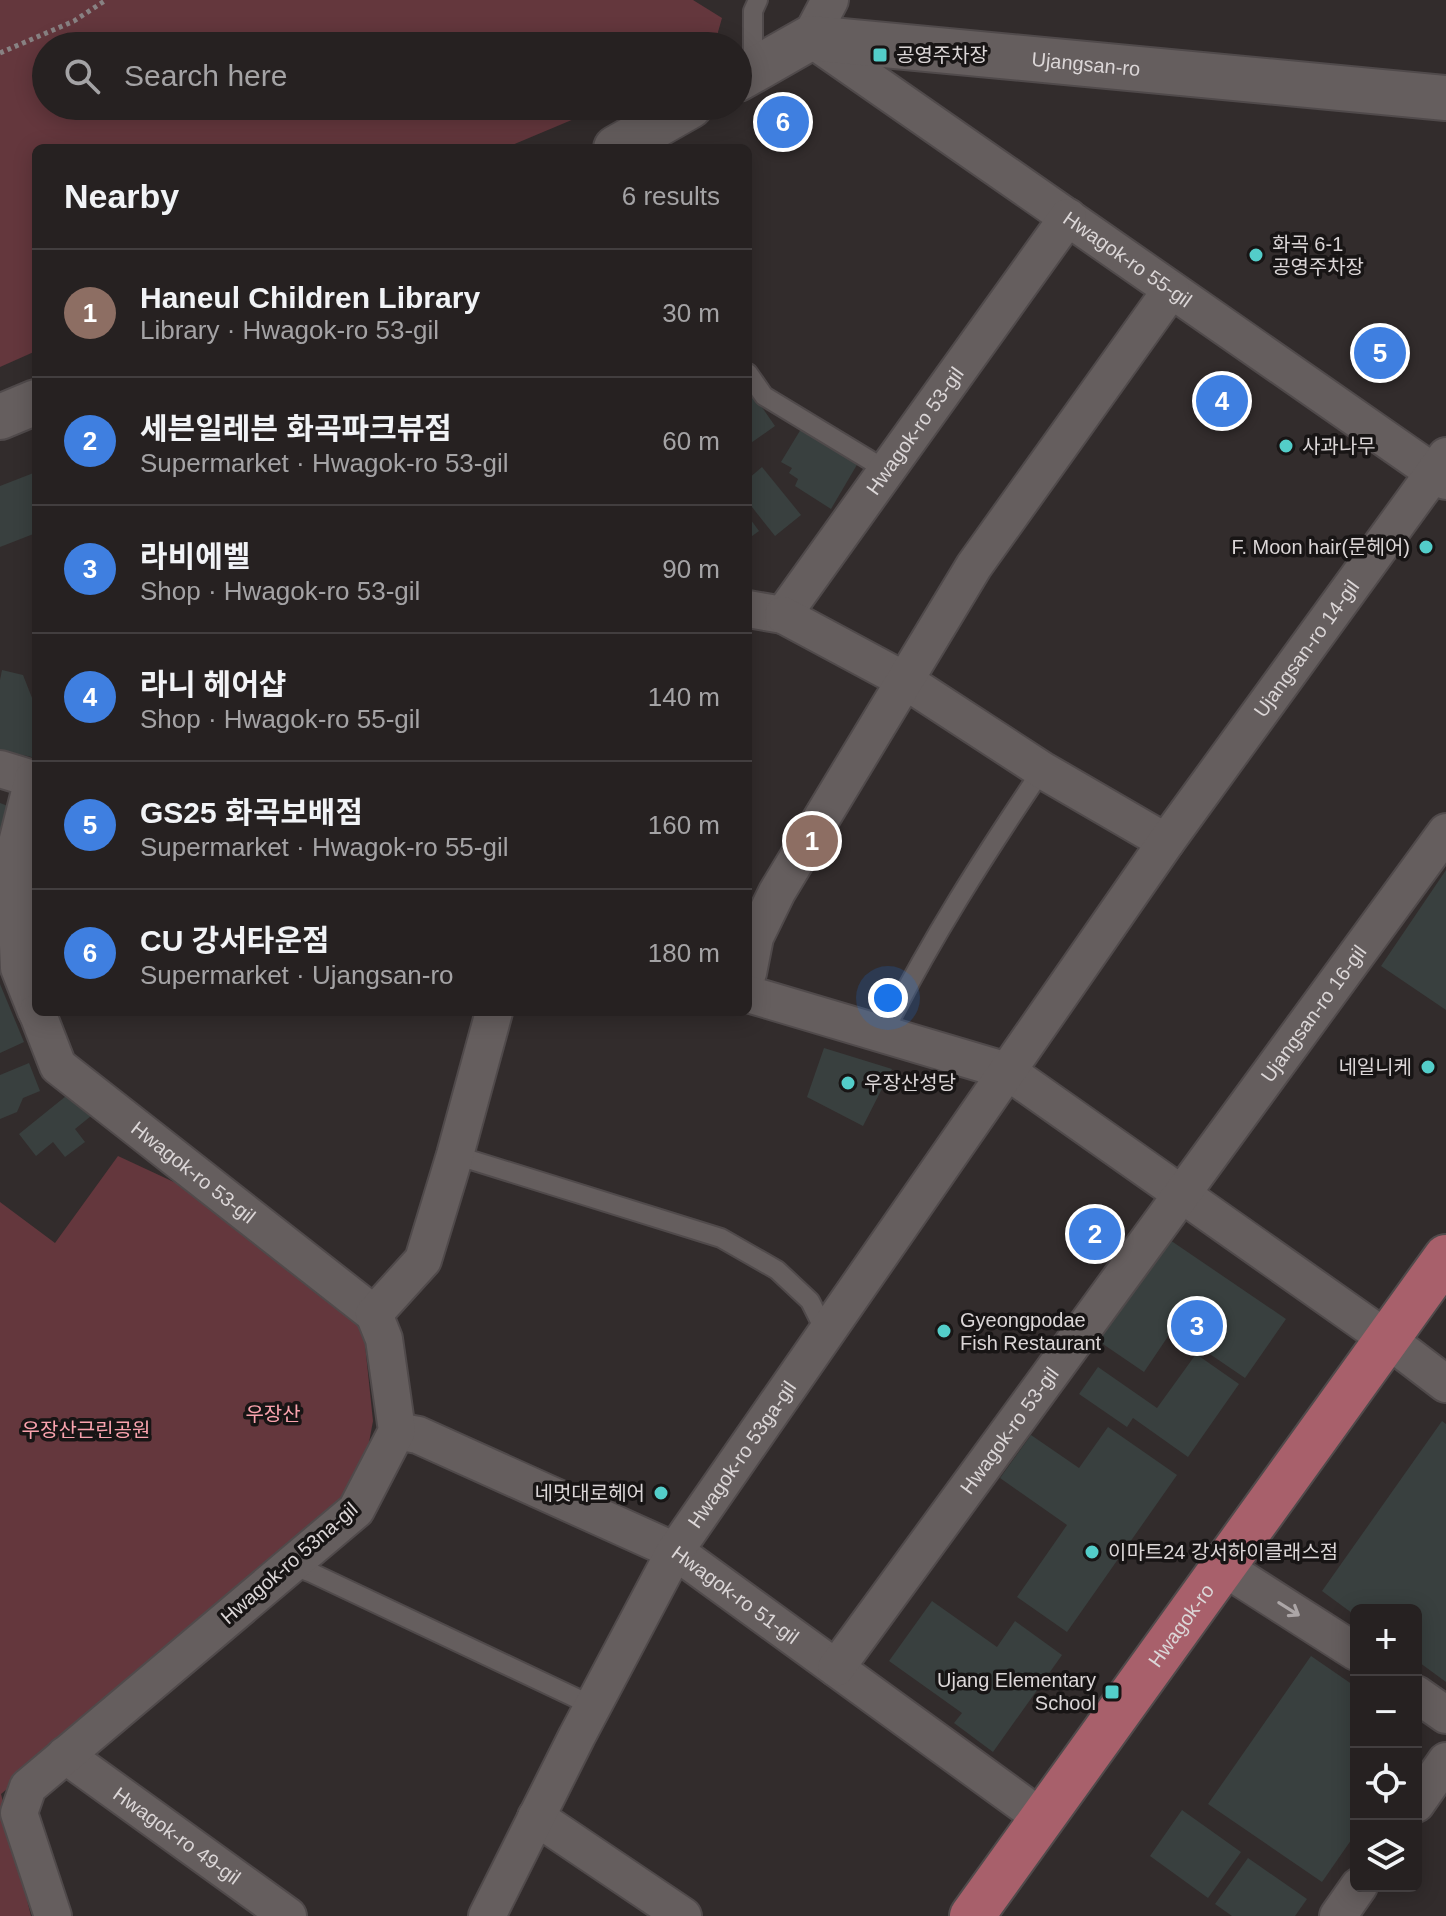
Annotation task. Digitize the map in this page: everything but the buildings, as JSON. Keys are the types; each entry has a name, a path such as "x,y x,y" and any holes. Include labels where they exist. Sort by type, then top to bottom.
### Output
{"main road":[{"name":"Hwagok-ro","path":"972,1916 1446,1257"}],"street":[{"path":"752,72 810,38 830,0"},
{"name":"Ujangsan-ro","path":"810,38 1446,98"},
{"name":"Hwagok-ro 55-gil","path":"810,38 1171,290 1442,470"},
{"path":"623,144 665,120"},
{"name":"Hwagok-ro 53-gil","path":"765,612 886,470 1068,217"},
{"path":"752,952 755,937 777,892 974,566 1171,290"},
{"path":"0,417 32,404"},
{"name":"Ujangsan-ro 14-gil","path":"1007,1071 1166,842 1442,470"},
{"path":"765,612 904,680 1042,770 1166,842"},
{"name":"Hwagok-ro 53-gil","path":"23,776 14,855 19,968 32,1001"},
{"name":"Ujangsan-ro 16-gil","path":"1183,1195 1446,832"},
{"path":"752,995 1007,1071 1446,1384"},
{"name":"Hwagok-ro 53-gil","path":"38,1016 58,1066 374,1314"},
{"path":"397,1431 384,1339 374,1314 423,1260 493,1016"},
{"name":"Hwagok-ro 53ga-gil","path":"487,1916 675,1551 1007,1071"},
{"name":"Hwagok-ro 53-gil","path":"836,1668 1183,1195"},
{"name":"Hwagok-ro 51-gil","path":"397,1431 418,1435 675,1551 1042,1818"},
{"name":"Hwagok-ro 53na-gil","path":"53,1916 19,1813 28,1787 356,1510 397,1431"},
{"path":"1223,1567 1350,1648"},
{"path":"1422,1698 1446,1715"},
{"name":"Hwagok-ro 49-gil","path":"65,1755 288,1916"},
{"path":"1422,1795 1446,1761"},
{"path":"536,1817 683,1916"},
{"path":"1338,1916 1355,1892"}],"lane":[{"path":"751,32 753,11 758,0"},
{"path":"752,379 764,396 886,470"},
{"path":"883,1034 941,927 1042,770"},
{"path":"455,1155 721,1238 777,1270 810,1301 826,1333"},
{"path":"291,1565 593,1706"}],"path":[{"path":"49,32 74,21 106,0"},
{"path":"0,53 32,39"}],"green space":[{"path":"0,0 693,0 722,18 718,32 32,32 32,120 572,120 515,144 32,144 32,353 0,367"},
{"name":"우장산","path":"118,1156 176,1183 363,1325 373,1421 364,1469 322,1528 1,1794 31,1916 0,1916 0,1202 55,1243"}],"place":[{"name":"공영주차장","path":"880,55"},
{"name":"CU 강서타운점","path":"783,122"},
{"name":"화곡 6-1 공영주차장","path":"1256,255"},
{"name":"GS25 화곡보배점","path":"1380,353"},
{"name":"라니 헤어샵","path":"1222,401"},
{"name":"사과나무","path":"1286,446"},
{"name":"F. Moon hair(문헤어)","path":"1426,547"},
{"name":"Haneul Children Library","path":"812,841"},
{"name":"네일니케","path":"1428,1067"},
{"name":"우장산성당","path":"848,1083"},
{"name":"세븐일레븐 화곡파크뷰점","path":"1095,1234"},
{"name":"라비에벨","path":"1197,1326"},
{"name":"Gyeongpodae Fish Restaurant","path":"944,1331"},
{"name":"네멋대로헤어","path":"661,1493"},
{"name":"이마트24 강서하이클래스점","path":"1092,1552"},
{"name":"Ujang Elementary School","path":"1112,1692"}],"park label":[{"name":"우장산근린공원","path":"86,1430"}]}
